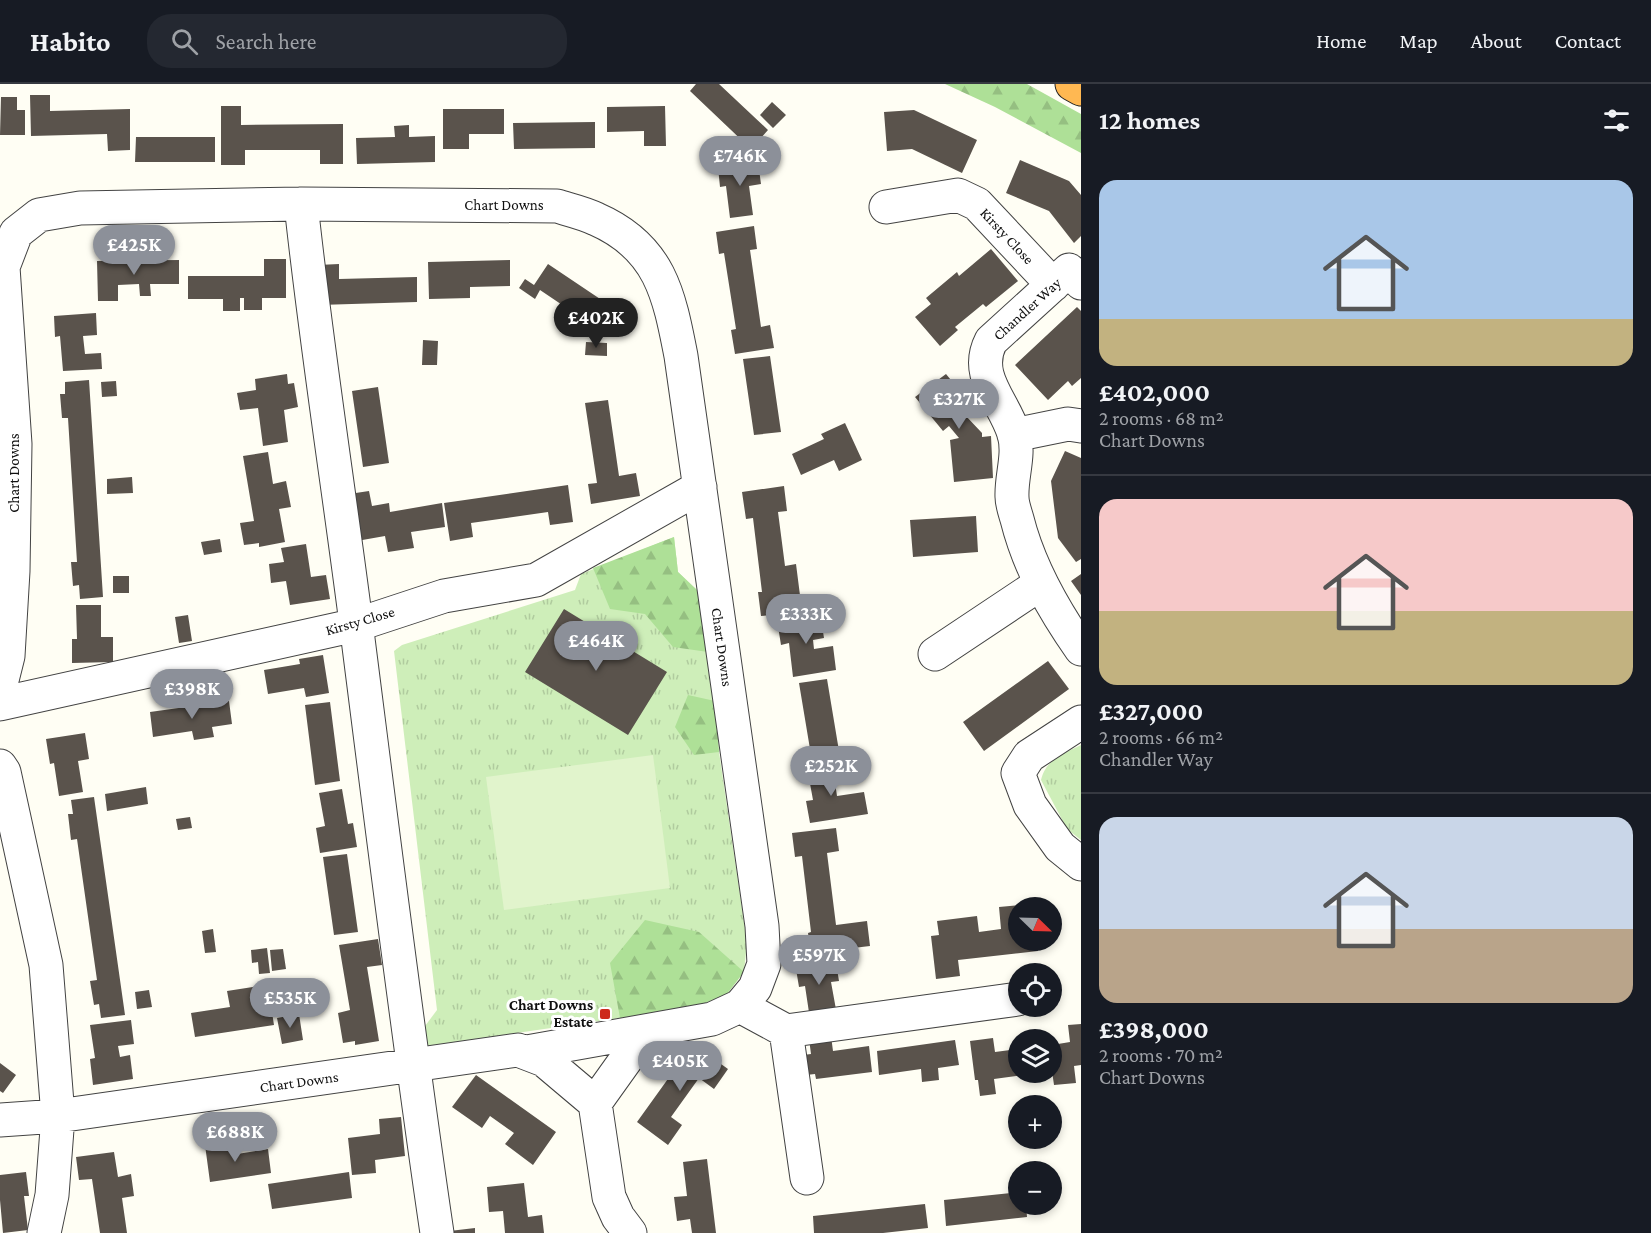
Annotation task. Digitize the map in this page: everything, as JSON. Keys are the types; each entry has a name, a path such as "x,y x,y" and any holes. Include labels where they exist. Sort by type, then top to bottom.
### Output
{"highway":[{"path":"1072,84 1081,89"}],"street":[{"name":"Kirsty Close","path":"886,207 958,195 977,204 1068,279"},
{"name":"Chart Downs","path":"0,688 8,656 13,571 15,444 3,267 8,224 39,215 80,208 301,204 557,206 597,219 632,240 657,269 671,305 681,356 762,936 764,964 755,988 740,1006 712,1019 645,1033 527,1052 518,1050 58,1116 0,1120"},
{"path":"301,204 315,329 356,625 412,1067 437,1233"},
{"name":"Chandler Way","path":"1068,279 991,341 985,352 986,376 1014,435 1016,462 1011,498 1022,541 1040,584 1081,649"},
{"path":"1014,435 1068,424 1081,426"},
{"name":"Kirsty Close","path":"0,704 356,625 444,596 536,580 700,487"},
{"path":"935,654 1040,584"},
{"path":"1081,722 1029,756 1018,773 1030,805 1060,847 1081,864"},
{"path":"0,766 4,772 46,965 58,1116 52,1196 44,1233"},
{"path":"740,1006 786,1031 1008,1000"},
{"path":"786,1031 807,1178"},
{"path":"595,1103 645,1033"},
{"path":"527,1052 544,1060 595,1103 609,1197 618,1217 630,1233"},
{"path":"599,1233 606,1218 609,1197"}],"green space":[{"path":"945,84 1027,84 1081,114 1081,153 995,107"},
{"path":"674,537 678,572 697,590 715,701 719,752 747,942 744,972 705,1003 620,1018 426,1046 422,1030 437,1010 394,651 402,645 575,590 581,574"},
{"path":"674,537 678,572 697,590 708,652 673,647 645,614 610,609 593,568"},
{"path":"688,695 715,701 719,752 694,755 675,727"},
{"path":"1081,745 1081,840 1067,829 1041,780 1051,762"},
{"path":"653,755 670,888 504,910 486,777"},
{"path":"645,920 699,932 744,972 727,994 705,1003 620,1018 610,963"}],"building":[{"path":"696,84 719,84 768,130 751,149 690,91"},
{"path":"30,95 50,95 50,111 130,109 130,150 108,151 107,134 31,136"},
{"path":"1,97 17,97 17,110 25,110 25,135 0,135"},
{"path":"772,102 786,115 773,128 760,115"},
{"path":"221,106 241,106 241,125 343,124 343,164 320,164 320,150 245,150 245,165 221,165"},
{"path":"665,106 666,146 644,146 644,131 607,132 607,107"},
{"path":"443,109 504,109 504,134 469,134 469,149 443,149"},
{"path":"914,110 977,140 962,173 912,149 887,151 884,112"},
{"path":"595,122 595,148 514,149 513,123"},
{"path":"409,125 409,137 435,136 435,162 357,164 356,138 395,137 394,126"},
{"path":"136,137 215,137 215,162 135,162"},
{"path":"1020,160 1069,181 1081,195 1081,236 1074,243 1049,211 1006,193"},
{"path":"758,162 761,184 749,186 753,215 730,218 726,186 720,187 718,167"},
{"path":"754,226 757,249 750,250 761,327 770,325 774,348 735,354 731,330 736,329 724,253 719,254 716,232"},
{"path":"991,249 1018,281 986,307 983,304 955,327 958,330 940,346 915,317 931,304 926,298 957,272 959,276"},
{"path":"264,259 286,259 286,298 262,298 262,310 244,310 244,298 240,298 240,311 223,311 223,299 188,299 188,276 264,276"},
{"path":"179,260 179,284 150,284 151,296 140,296 139,284 118,285 118,301 98,301 97,261"},
{"path":"510,260 510,286 470,287 470,298 429,299 428,262"},
{"path":"339,264 339,279 417,277 417,302 319,305 318,265"},
{"path":"548,264 618,311 597,341 584,332 589,323 540,290 535,299 519,288 525,279 534,285"},
{"path":"1077,307 1081,311 1081,378 1072,386 1068,381 1048,400 1015,365"},
{"path":"96,313 97,335 83,336 85,354 101,353 102,369 63,371 60,336 55,337 54,316"},
{"path":"423,340 438,341 437,365 422,365"},
{"path":"586,342 607,343 607,356 585,355"},
{"path":"770,356 781,432 754,435 743,359"},
{"path":"287,374 288,384 294,383 298,407 284,410 288,442 263,446 258,408 240,410 237,393 256,390 255,379"},
{"path":"946,374 973,407 965,415 982,433 982,437 991,436 993,478 954,482 950,440 959,438 949,426 943,431 915,397"},
{"path":"89,380 103,597 80,599 79,585 73,586 71,562 77,562 68,418 62,418 60,394 65,394 65,382"},
{"path":"116,381 117,396 102,397 101,382"},
{"path":"378,387 389,463 363,467 352,391"},
{"path":"608,400 619,476 636,473 640,496 591,504 588,484 597,483 585,403"},
{"path":"845,423 862,460 839,471 834,460 801,475 792,454 824,439 821,434"},
{"path":"1065,451 1081,458 1081,559 1076,562 1058,538 1051,481"},
{"path":"268,452 273,484 286,481 291,507 279,509 285,542 259,547 259,543 244,545 240,523 254,521 243,456"},
{"path":"132,477 133,493 107,494 107,479"},
{"path":"568,485 573,522 550,525 548,512 471,523 473,537 450,541 444,503"},
{"path":"784,486 787,511 778,512 785,566 796,564 802,611 761,616 758,592 762,592 753,518 746,519 742,492"},
{"path":"369,491 372,506 389,503 390,512 442,503 445,527 411,532 414,548 388,552 385,536 351,542 349,494"},
{"path":"976,516 978,552 913,557 910,520"},
{"path":"220,539 222,552 204,555 201,542"},
{"path":"306,544 311,577 326,575 330,599 290,605 286,581 271,583 269,564 284,562 281,548"},
{"path":"1081,574 1081,595 1071,581"},
{"path":"113,576 129,576 129,593 113,593"},
{"path":"76,605 101,605 101,637 113,637 113,662 72,663 72,639 77,639"},
{"path":"564,609 667,672 628,735 525,672"},
{"path":"820,613 824,638 813,640 814,649 833,646 836,670 793,677 789,643 781,645 777,620"},
{"path":"188,615 192,641 179,643 175,617"},
{"path":"323,655 329,693 306,697 304,688 268,694 264,670 300,664 299,659"},
{"path":"1048,661 1069,689 984,751 963,722"},
{"path":"827,679 840,757 812,761 799,683"},
{"path":"229,701 232,724 212,727 214,737 194,740 192,731 153,737 150,712"},
{"path":"330,702 340,781 315,785 305,705"},
{"path":"85,733 89,759 78,761 83,792 59,796 54,763 50,764 46,739"},
{"path":"832,763 837,796 864,792 868,814 810,823 806,801 813,800 807,767"},
{"path":"146,787 148,804 107,811 105,794"},
{"path":"342,789 348,824 353,823 357,847 320,853 316,828 325,826 319,793"},
{"path":"94,797 125,1015 101,1018 99,1004 94,1005 90,981 97,980 77,839 71,840 68,814 73,814 71,800"},
{"path":"190,817 192,828 178,830 176,819"},
{"path":"836,828 839,851 827,853 836,925 867,921 870,946 811,953 808,933 811,932 802,856 795,857 792,833"},
{"path":"347,854 358,932 334,935 323,857"},
{"path":"1008,906 1008,951 1038,951 958,960 960,976 936,979 931,936 939,935 937,921 977,916 979,932 1001,929 999,907"},
{"path":"213,929 216,952 205,953 202,931"},
{"path":"378,939 382,965 367,967 379,1041 355,1045 355,1041 343,1043 338,1013 350,1010 339,945"},
{"path":"267,948 270,973 259,974 258,962 252,963 251,950"},
{"path":"283,949 286,969 272,971 270,950"},
{"path":"835,957 839,981 831,982 837,1015 810,1019 805,986 799,987 795,963"},
{"path":"260,986 263,1001 270,1000 274,1025 195,1037 191,1013 230,1007 227,991"},
{"path":"149,990 152,1007 137,1009 135,992"},
{"path":"299,1014 303,1040 282,1044 277,1018"},
{"path":"131,1020 134,1044 118,1046 120,1057 130,1055 133,1079 93,1085 90,1059 95,1058 90,1025"},
{"path":"1081,1024 1081,1065 1074,1066 1076,1083 1054,1085 1054,1083 1062,1083 1062,1043 1070,1042 1068,1025"},
{"path":"831,1036 833,1051 869,1046 872,1072 816,1079 815,1074 806,1075 803,1055 811,1054 809,1039"},
{"path":"993,1038 995,1052 1008,1050 1008,1077 994,1079 996,1094 980,1096 978,1080 975,1080 970,1041"},
{"path":"955,1040 959,1065 938,1068 939,1080 922,1082 921,1069 879,1075 877,1051"},
{"path":"693,1044 728,1069 714,1089 699,1078 671,1117 682,1125 668,1145 637,1122"},
{"path":"0,1063 16,1075 3,1093 0,1091"},
{"path":"476,1075 556,1132 533,1165 505,1144 514,1133 490,1116 482,1128 452,1107"},
{"path":"401,1117 405,1156 375,1160 376,1173 352,1175 348,1138 380,1134 379,1119"},
{"path":"229,1141 231,1155 268,1149 271,1173 210,1182 205,1145"},
{"path":"114,1152 118,1177 131,1174 134,1196 122,1198 127,1233 100,1233 92,1179 79,1180 76,1157"},
{"path":"707,1159 716,1233 692,1233 690,1219 677,1221 674,1197 687,1196 683,1162"},
{"path":"26,1172 29,1196 24,1196 28,1230 3,1233 0,1175"},
{"path":"349,1172 352,1198 272,1209 268,1184"},
{"path":"524,1183 528,1217 542,1215 544,1233 505,1233 503,1211 489,1212 487,1187"},
{"path":"1008,1193 1008,1215 1027,1215 1027,1217 946,1226 944,1200"},
{"path":"925,1204 928,1228 883,1233 814,1233 813,1216"},
{"path":"475,1228 475,1233 441,1232"}],"place":[{"name":"Chart Downs Estate","path":"605,1014"}]}
